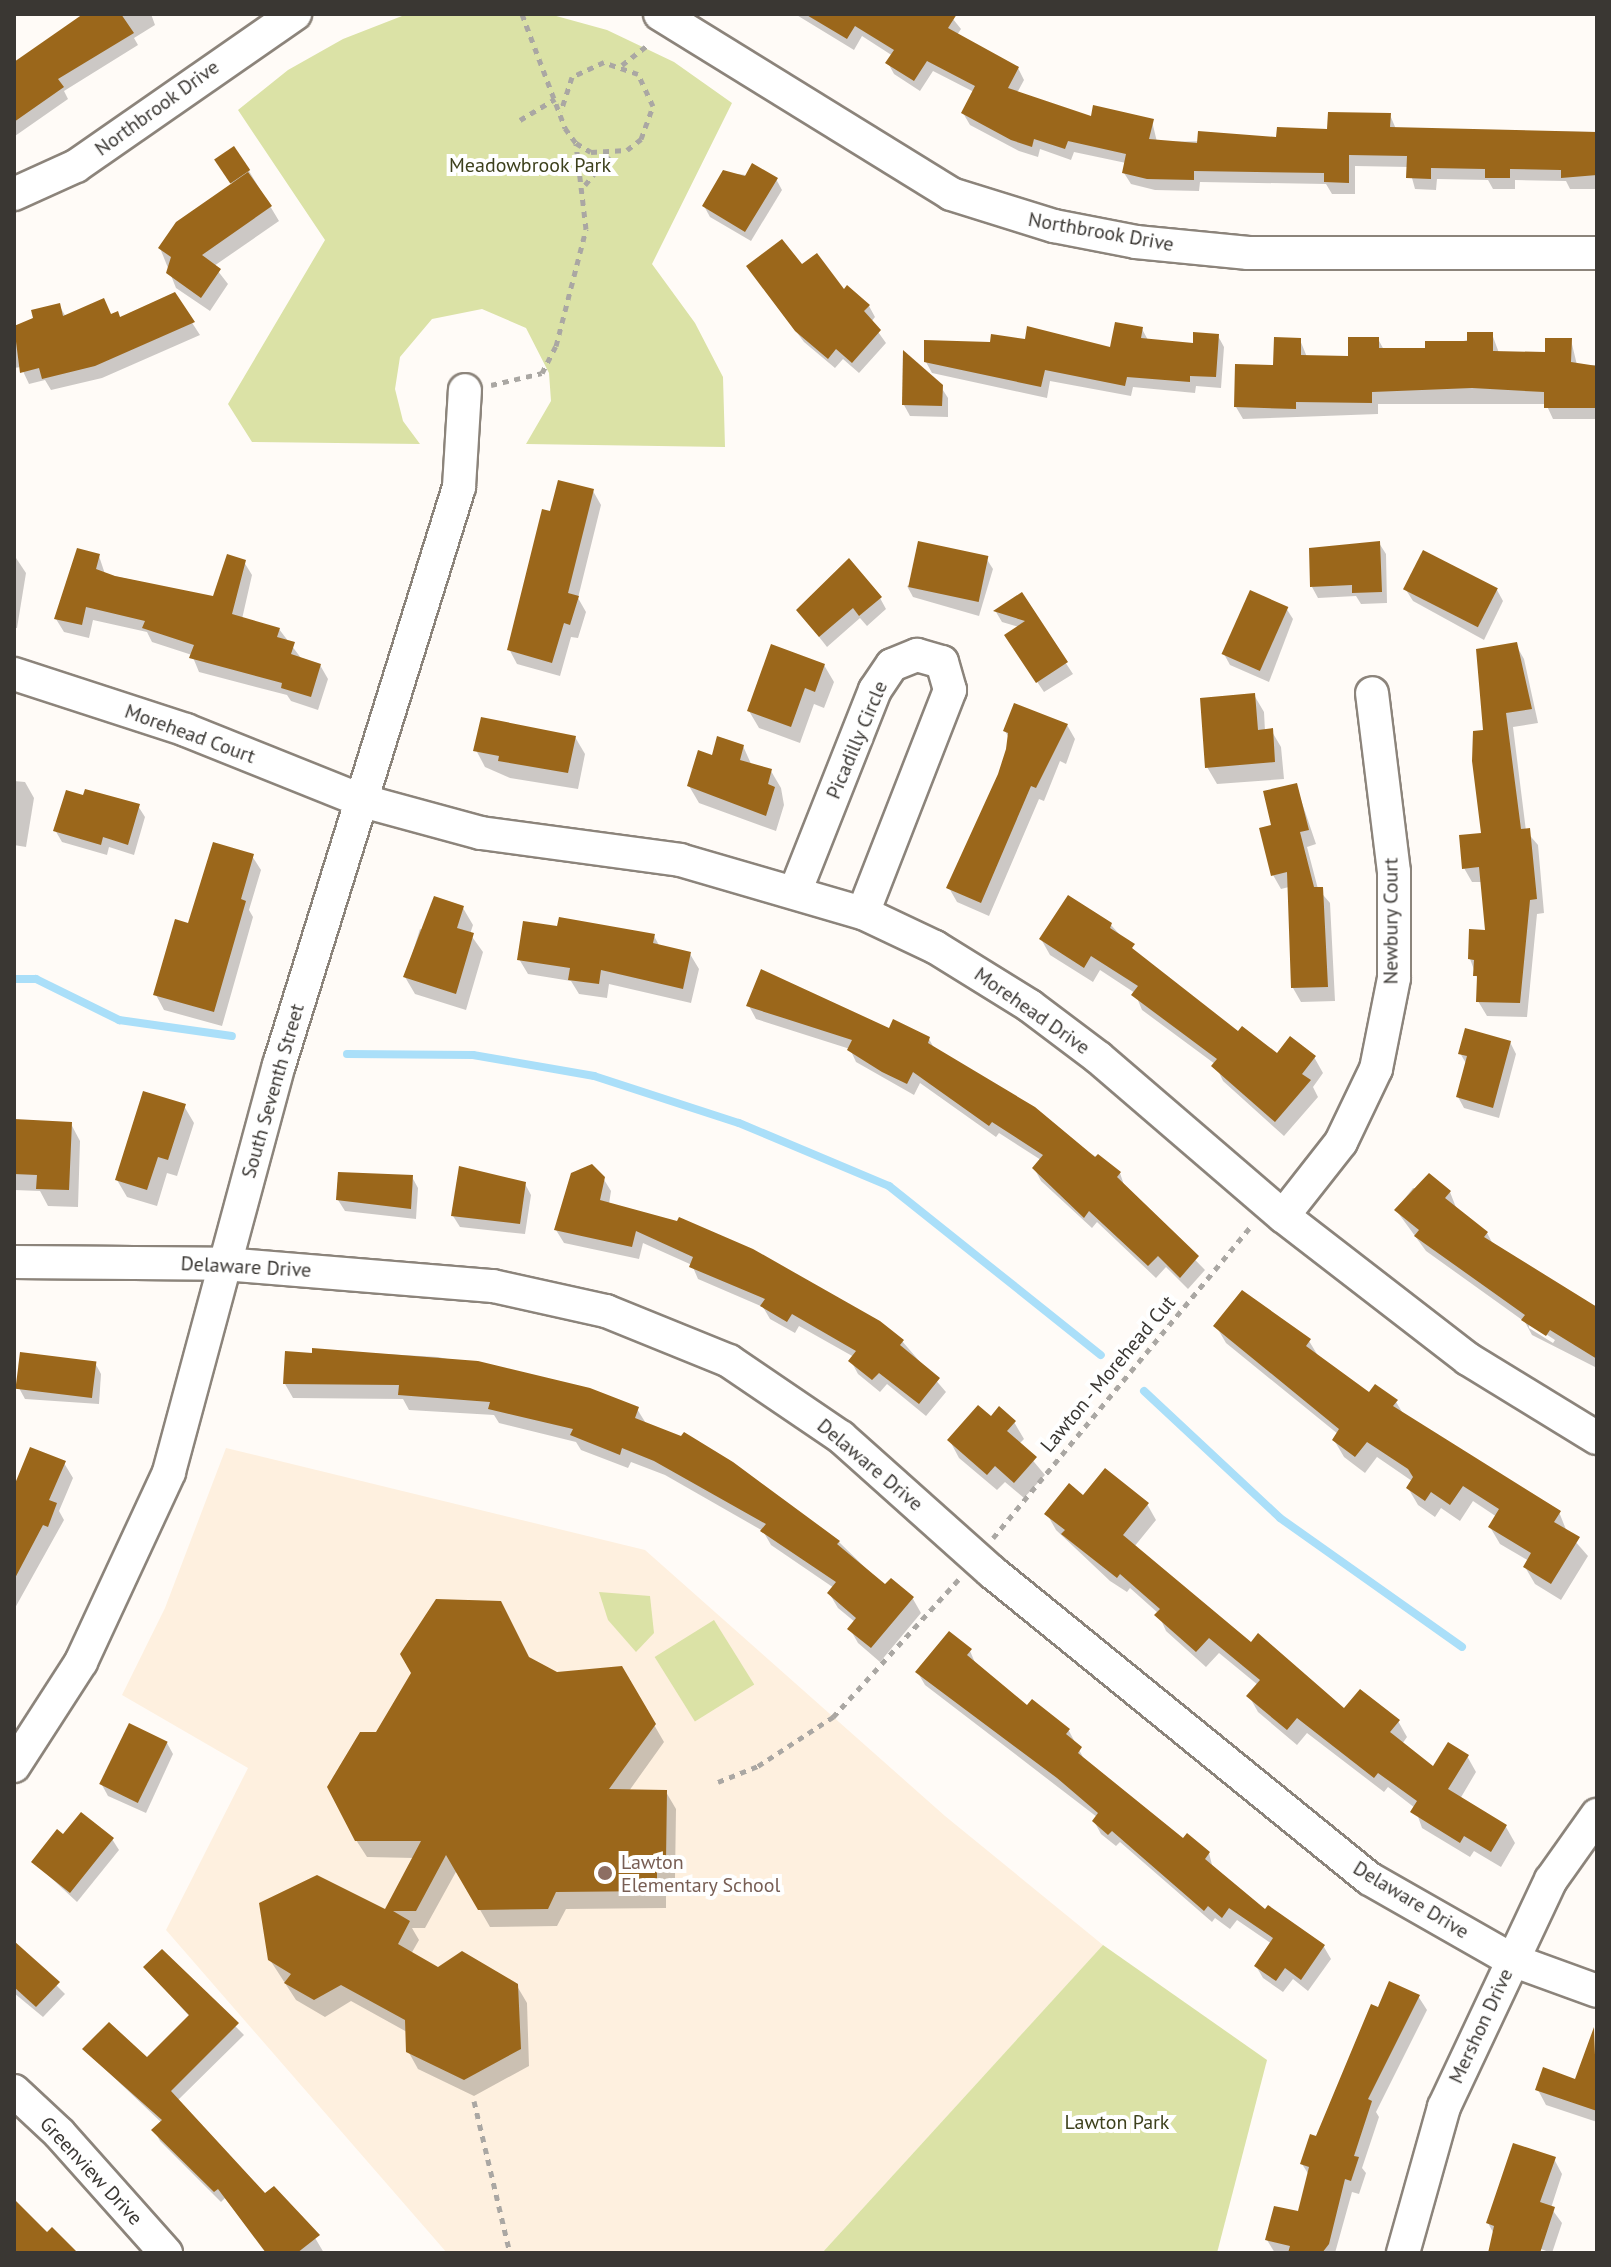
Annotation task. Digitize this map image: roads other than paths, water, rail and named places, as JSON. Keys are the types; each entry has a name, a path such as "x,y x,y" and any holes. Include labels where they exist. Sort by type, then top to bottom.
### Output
{"street":[{"name":"Northbrook Drive","path":"14,194 76,166 295,14"},
{"name":"Northbrook Drive","path":"660,14 951,194 1054,226 1136,242 1248,253 1597,253"},
{"name":"South Seventh Street","path":"14,1766 81,1662 145,1531 169,1472 203,1360 224,1264 279,1065 459,487 465,390"},
{"name":"Picadilly Circle","path":"795,892 875,690 892,665 917,655 942,662 950,690 863,913"},
{"name":"Morehead Court","path":"14,674 186,730 363,801"},
{"name":"Newbury Court","path":"1268,1220 1341,1142 1376,1069 1394,978 1394,872 1372,693"},
{"name":"Morehead Drive","path":"363,801 481,833 680,860 863,913 935,947 1030,1006 1099,1058 1268,1220 1468,1359 1597,1438"},
{"name":"Delaware Drive","path":"14,1262 224,1264 493,1286 606,1311 729,1361 841,1437 992,1572 1358,1870 1512,1960 1597,1991"},
{"name":"Mershon Drive","path":"1403,2253 1444,2107 1551,1880 1597,1815"},
{"name":"Greenview Drive","path":"14,2091 59,2133 166,2253"}],"waterway":[{"path":"14,979 36,979 119,1020 232,1036"},
{"path":"347,1054 473,1055 594,1076 739,1123 889,1186 1101,1355"},
{"path":"1144,1391 1280,1518 1462,1647"}],"place":[{"name":"Lawton Elementary School","path":"605,1873"}],"park label":[{"name":"Meadowbrook Park","path":"530,165"},
{"name":"Lawton Park","path":"1117,2122"}]}
